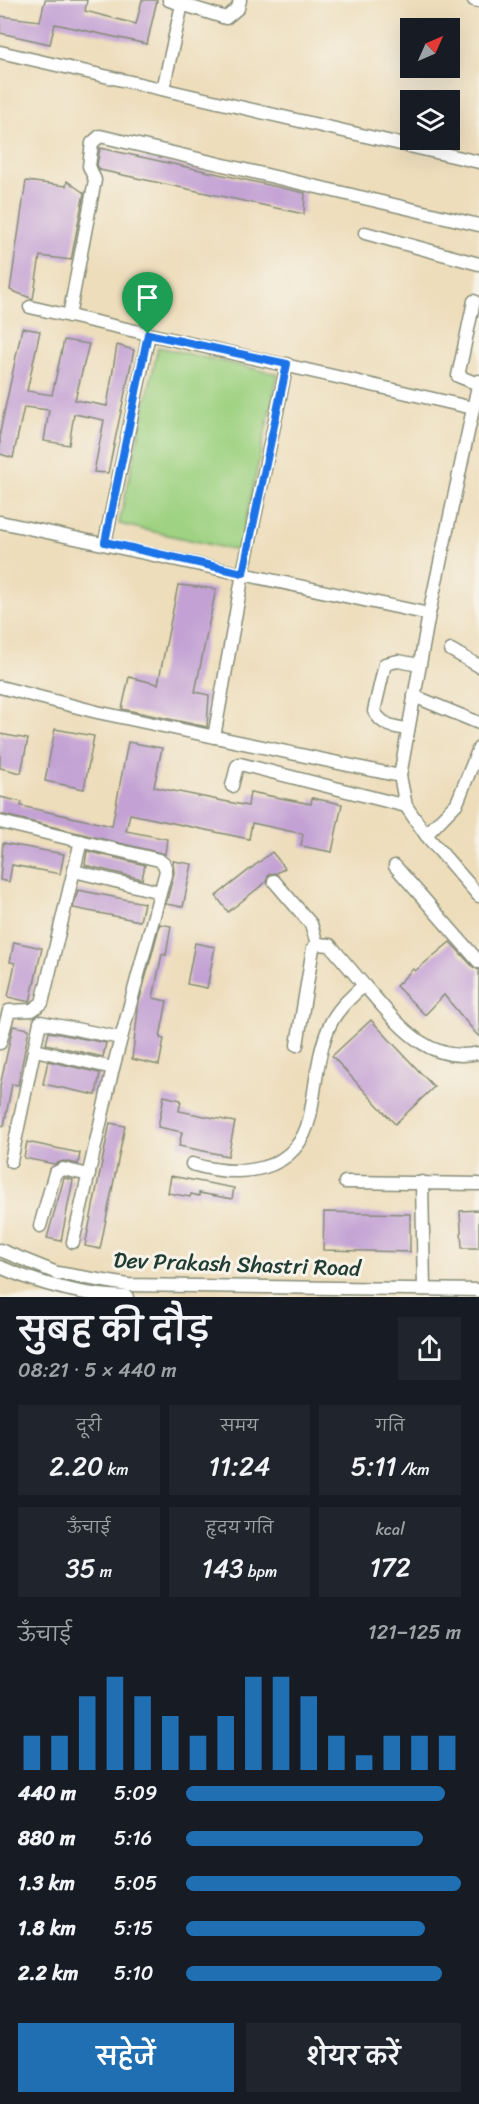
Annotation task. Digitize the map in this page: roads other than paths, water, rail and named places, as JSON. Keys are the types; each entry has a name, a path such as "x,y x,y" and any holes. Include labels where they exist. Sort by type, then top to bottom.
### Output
{"street":[{"path":"169,0 182,2 226,18 238,8 240,0"},
{"path":"474,0 479,1"},
{"path":"163,89 182,2"},
{"path":"0,52 479,162"},
{"path":"69,316 95,180 89,166 92,143 100,136 479,225"},
{"path":"365,233 479,264"},
{"path":"474,301 458,376 479,382 429,614 400,776 406,806 426,835 479,896"},
{"path":"30,307 473,408"},
{"path":"105,542 148,334"},
{"path":"214,736 243,573 287,364"},
{"path":"0,522 105,542 429,614"},
{"path":"451,650 479,666"},
{"path":"408,729 390,726 379,720 374,711 385,664 398,661 419,665"},
{"path":"0,687 96,712 400,776"},
{"path":"414,696 479,723"},
{"path":"426,835 457,803 479,748"},
{"path":"232,786 237,766 240,764 406,806"},
{"path":"0,822 159,860 164,864 166,871 113,1068 73,1242"},
{"path":"0,1043 5,1009 32,1010 42,1003 81,841"},
{"path":"395,866 479,962"},
{"path":"74,871 160,892"},
{"path":"274,881 311,924 317,944"},
{"path":"317,944 330,945 413,1038 436,1051 456,1057 479,1053"},
{"path":"297,1045 313,948 317,944"},
{"path":"192,1164 219,1172 242,1172 268,1167 288,1154 304,1133 309,1118 314,1080 329,1026 343,1006 364,985"},
{"path":"11,1161 40,1022 121,1038"},
{"path":"34,1050 113,1068"},
{"path":"40,1226 55,1173 63,1169 89,1175"},
{"path":"345,1182 479,1184"},
{"path":"422,1182 424,1289"},
{"name":"Dev Prakash Shastri Road","path":"0,1250 57,1273 128,1285 479,1290"},
{"name":"Dev Prakash Shastri Road","path":"0,1267 40,1284 96,1296 127,1297"}]}
